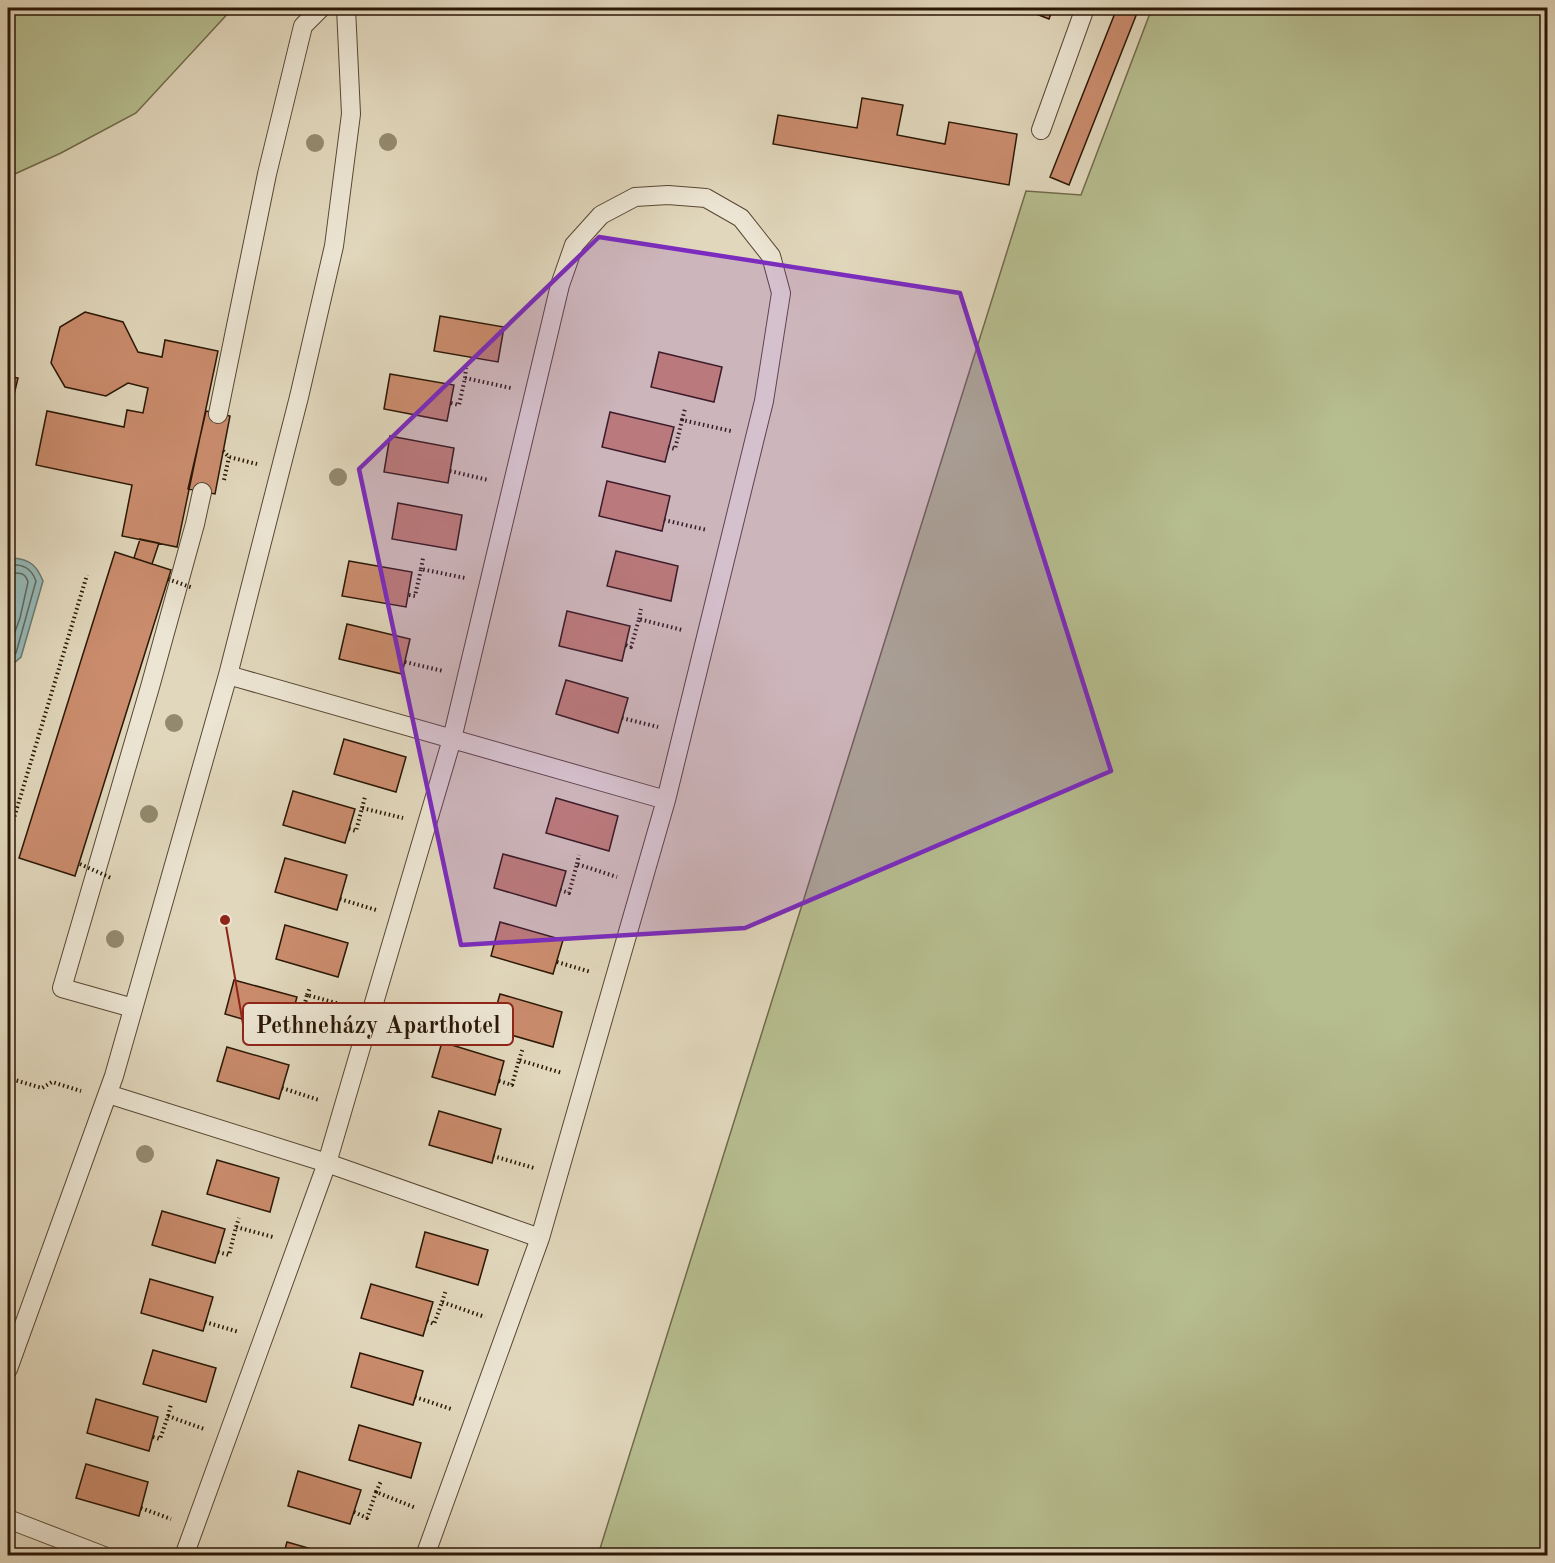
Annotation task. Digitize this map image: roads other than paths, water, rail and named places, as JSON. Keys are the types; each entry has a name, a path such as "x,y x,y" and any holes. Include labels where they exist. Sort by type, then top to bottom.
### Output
{"lane":[{"path":"218,414 267,174 303,26 321,8"},
{"path":"8,1369 107,1096 228,675 281,469 334,246 351,114 346,8"},
{"path":"1041,130 1085,8"},
{"path":"184,1556 327,1163 452,739 560,285 574,245 601,215 635,197 668,195 706,198 741,218 771,256 781,293 764,401 666,800 540,1238 425,1556"},
{"path":"133,1008 62,988 150,687 202,492"},
{"path":"228,675 666,800"},
{"path":"107,1096 327,1163 540,1238"},
{"path":"8,1519 104,1556"}],"water":[{"path":"13,558 32,564 43,581 21,657 8,666 8,560"}],"place":[{"name":"Pethneházy Aparthotel","path":"225,920"}]}
